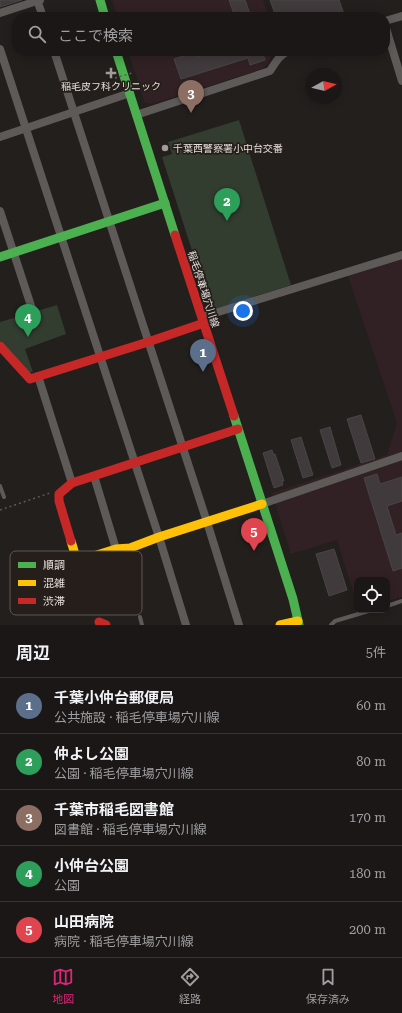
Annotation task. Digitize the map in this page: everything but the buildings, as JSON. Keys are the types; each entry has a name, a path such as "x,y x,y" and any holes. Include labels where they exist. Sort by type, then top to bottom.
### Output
{"street":[{"path":"0,13 38,0 42,12"},
{"path":"100,0 104,12"},
{"path":"390,20 402,16"},
{"path":"390,41 402,81"},
{"path":"0,49 159,537 186,625"},
{"path":"56,56 183,447 239,625"},
{"name":"稲毛停車場穴川線","path":"118,56 293,599 299,623"},
{"path":"136,115 264,74 270,71 281,56"},
{"path":"0,137 130,93"},
{"path":"0,257 165,204"},
{"path":"0,211 34,315"},
{"path":"1,348 30,379 148,342 203,320 402,255"},
{"path":"38,376 72,483"},
{"path":"74,551 59,501 59,494 72,483 238,429"},
{"path":"113,551 130,548 402,456"},
{"path":"94,476 120,549"},
{"path":"280,625 299,623"}],"lane":[{"path":"0,486 4,497"},
{"path":"390,605 402,602"},
{"path":"331,625 335,621 362,613"},
{"path":"140,618 142,625"}],"path":[{"path":"115,78 132,73"},
{"path":"0,510 54,492 59,494"}],"shaded area":[{"path":"112,0 263,0 267,12 116,12"},
{"path":"130,56 271,56 269,62 262,69 152,104 145,103"},
{"path":"402,259 402,597 390,600 390,577 354,577 354,594 337,540 291,554 272,493 387,455 397,423 348,276"}],"green space":[{"path":"239,120 291,285 211,310 162,157 172,154 168,142"},
{"path":"57,305 66,334 25,349 33,372 27,372 0,341 0,322"}],"traffic: fast":[{"path":"100,0 104,12"},
{"path":"118,56 175,235"},
{"path":"0,257 165,203"},
{"path":"234,416 293,599 299,625"}],"traffic: slow":[{"path":"110,551 130,548 159,537 262,504"},
{"path":"71,541 74,551"},
{"path":"280,625 298,621"}],"traffic: jam":[{"path":"175,235 234,416"},
{"path":"0,346 30,379 204,323"},
{"path":"71,541 59,501 59,494 72,483 238,429"},
{"path":"99,622 106,625"}],"place":[{"name":"稲毛皮フ科クリニック","path":"111,73"},
{"name":"千葉市稲毛図書館","path":"191,113"},
{"name":"千葉西警察署小中台交番","path":"165,148"},
{"name":"仲よし公園","path":"227,221"},
{"name":"小仲台公園","path":"28,337"},
{"name":"千葉小仲台郵便局","path":"203,372"},
{"name":"山田病院","path":"254,551"}]}
